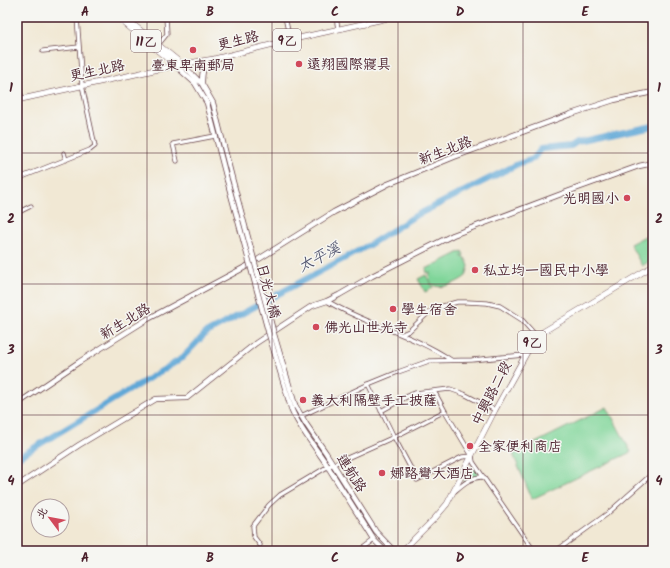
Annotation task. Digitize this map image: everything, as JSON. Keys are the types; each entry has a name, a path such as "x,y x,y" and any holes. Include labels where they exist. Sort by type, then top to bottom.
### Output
{"main road":[{"name":"11乙","path":"117,17 175,65"},
{"name":"11乙","path":"124,17 182,64"},
{"name":"更生路","path":"182,64 214,59 383,18 393,17"},
{"name":"更生北路","path":"19,99 182,64"},
{"name":"中興路二段","path":"402,551 447,504 524,355 536,336 653,266"}],"street":[{"path":"17,179 90,150 95,146 82,86 77,17"},
{"path":"158,44 167,34 166,17"},
{"path":"285,17 290,40"},
{"path":"336,17 338,29"},
{"path":"43,51 79,47"},
{"path":"202,84 204,69 207,63 214,59"},
{"path":"182,64 202,84 209,95 215,108 208,109"},
{"path":"175,65 195,83 207,103 215,136 173,144 177,161"},
{"path":"17,78 19,99"},
{"name":"新生北路","path":"258,259 334,212 388,184 454,157 571,114 614,100 653,92"},
{"name":"日光大橋","path":"215,108 232,178 293,406"},
{"name":"日光大橋","path":"215,136 270,338 293,406"},
{"path":"64,153 66,160"},
{"path":"17,486 117,421 156,399 187,398 256,343 312,306 327,301 453,235 564,193 640,166 653,163"},
{"path":"17,213 31,206"},
{"name":"新生北路","path":"17,404 85,358 146,320 249,265"},
{"path":"327,301 345,312 402,334 452,360"},
{"path":"402,334 409,331 428,313 436,308 457,302 467,302 487,303 500,306 522,320 536,336"},
{"path":"295,417 301,416 368,384 425,362 472,360 524,355"},
{"path":"368,384 416,480 462,457 472,456"},
{"path":"381,411 408,396 434,390 450,390 464,394 495,410"},
{"path":"434,390 472,456 473,462 534,551"},
{"name":"連航路","path":"293,406 376,532 394,551"},
{"name":"連航路","path":"293,406 295,417 374,540 385,551"},
{"path":"260,545 254,537 253,526 269,505 280,495 327,467 394,437 445,411"},
{"path":"556,551 607,514 653,473"},
{"path":"454,492 477,476 484,477"},
{"path":"353,508 359,505"},
{"path":"359,551 374,540"}],"green space":[{"path":"653,232 653,259 642,266 630,244"},
{"path":"462,251 464,255 461,256 466,259 469,266 466,276 449,285 437,286 432,284 430,280 430,272 427,273 426,269"},
{"path":"426,275 433,288 425,292 418,279"},
{"path":"607,407 631,452 532,499 513,454"},
{"path":"473,467 480,475 463,482"}],"waterway":[{"name":"太平溪","path":"17,458 181,359 206,333 369,245 415,216 518,164 533,159 541,149 571,146 577,142 653,126"}],"place":[{"name":"臺東卑南郵局","path":"193,50"},
{"name":"遠翔國際寢具","path":"299,64"},
{"name":"光明國小","path":"627,198"},
{"name":"私立均一國民中小學","path":"475,270"},
{"name":"學生宿舍","path":"393,309"},
{"name":"佛光山世光寺","path":"316,327"},
{"name":"義大利隔壁手工披薩","path":"303,400"},
{"name":"全家便利商店","path":"470,446"},
{"name":"娜路彎大酒店","path":"382,473"}]}
